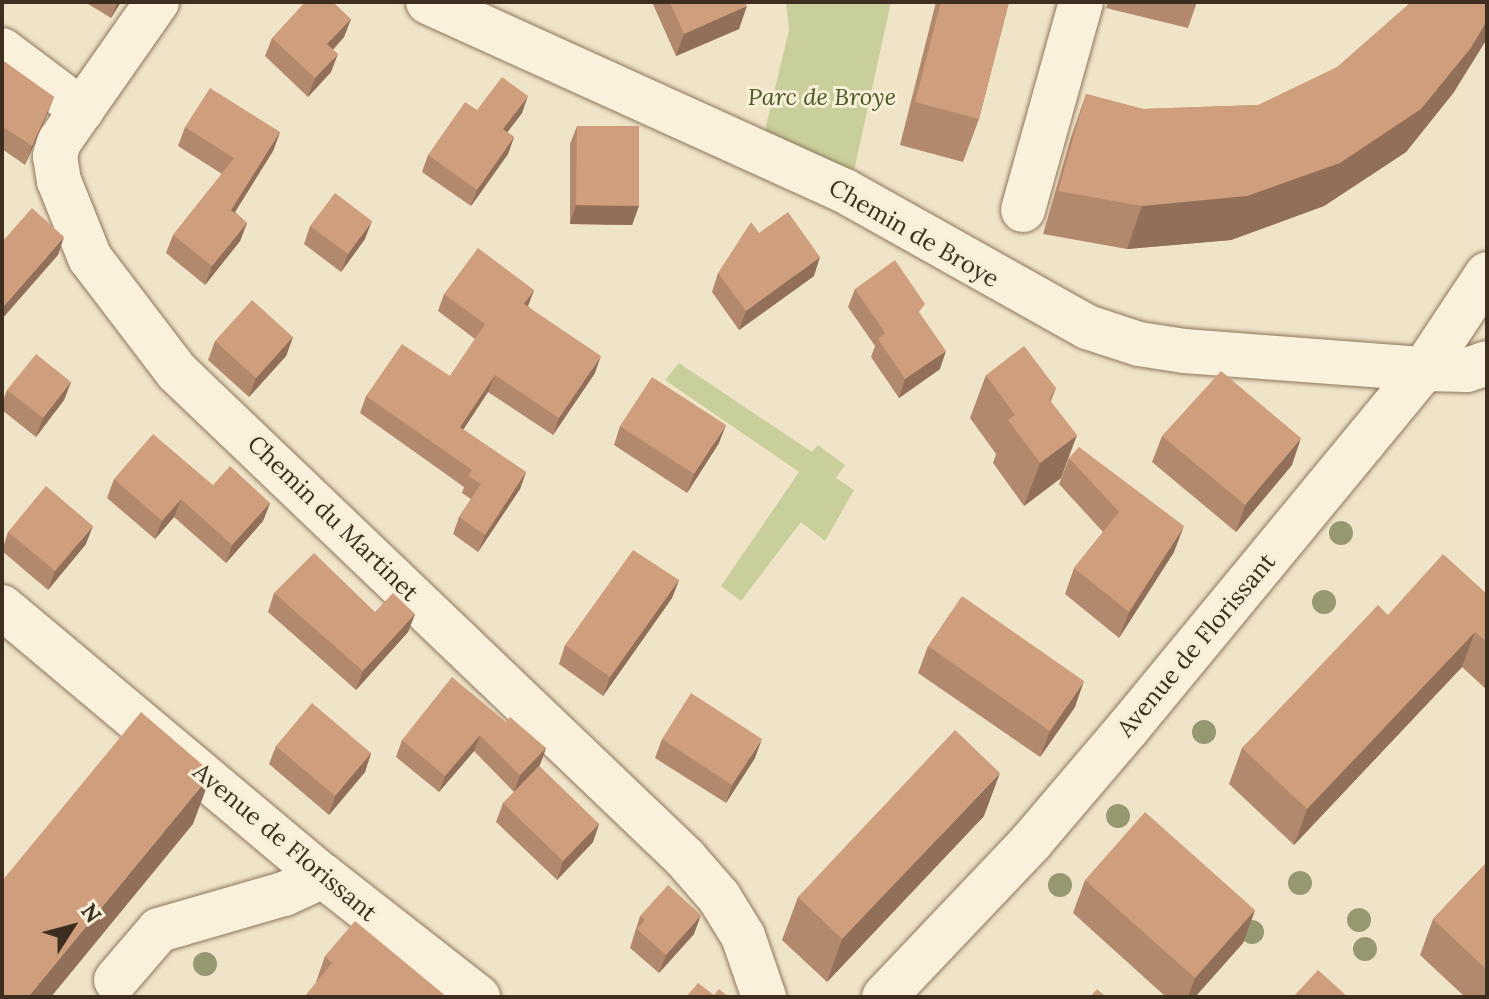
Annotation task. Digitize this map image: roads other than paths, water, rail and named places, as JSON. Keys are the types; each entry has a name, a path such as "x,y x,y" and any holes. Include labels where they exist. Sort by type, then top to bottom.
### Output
{"street":[{"name":"Chemin du Martinet","path":"157,2 59,142 55,156 59,181 90,258 143,333 177,372 685,858 719,897 743,936 764,997"},
{"name":"Chemin de Broye","path":"428,2 843,190 1087,327 1139,344 1184,351 1424,369 1467,370 1487,363"},
{"path":"1023,210 1081,2"},
{"path":"2,50 82,110"},
{"name":"Avenue de Florissant","path":"884,997 1031,842 1424,369 1487,274"},
{"name":"Avenue de Florissant","path":"2,607 323,876 478,997"},
{"path":"116,980 159,930 284,894 323,876"}],"park label":[{"name":"Parc de Broye","path":"822,97"}]}
